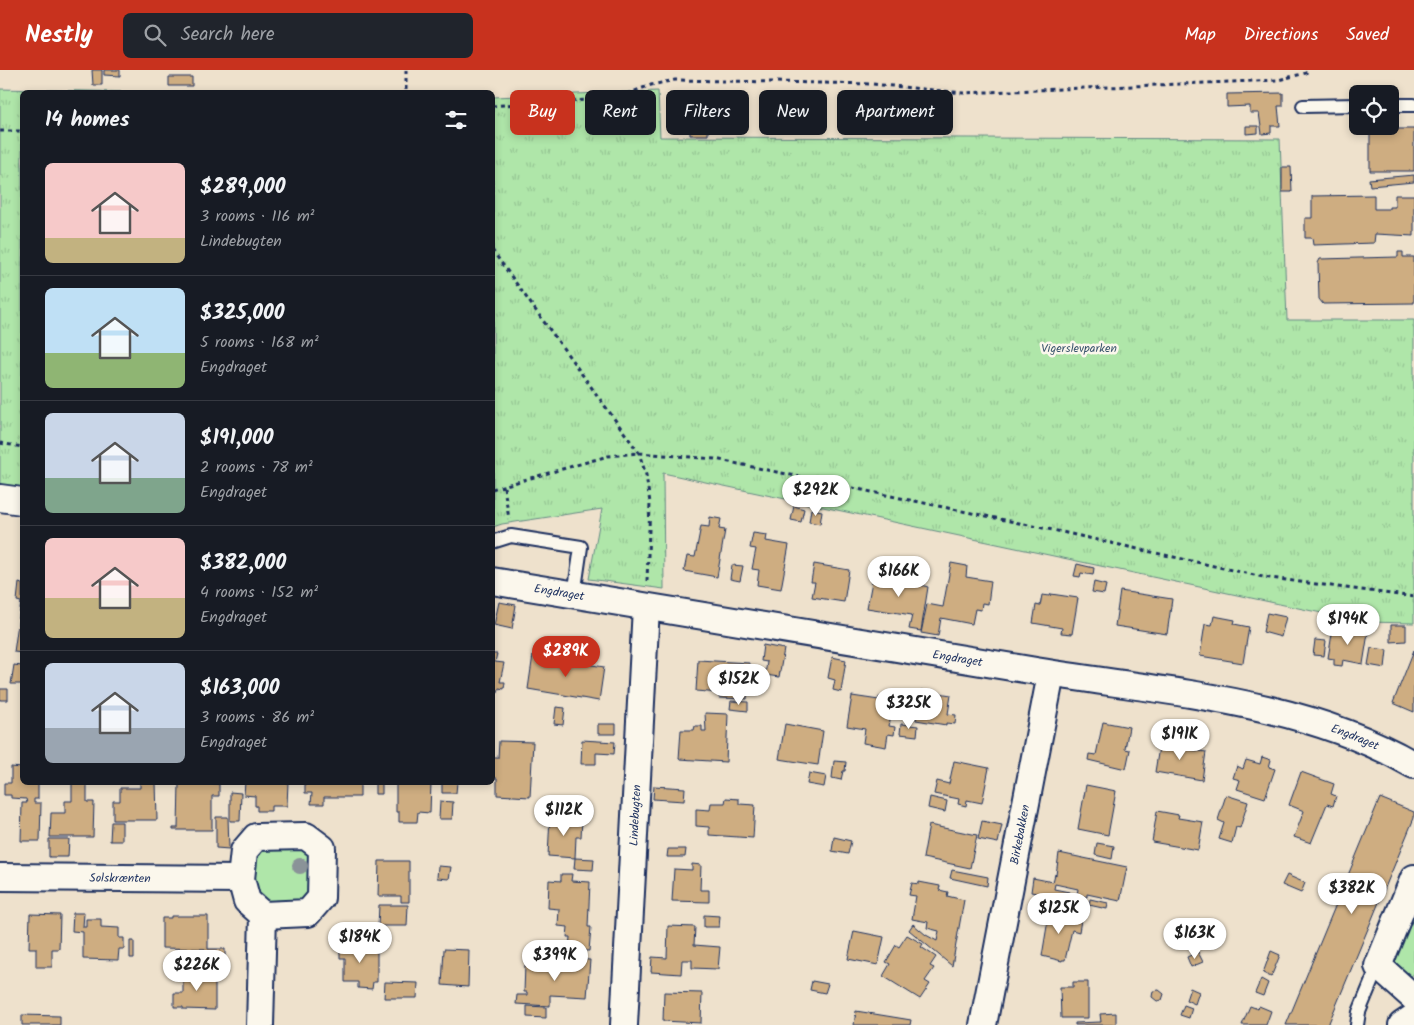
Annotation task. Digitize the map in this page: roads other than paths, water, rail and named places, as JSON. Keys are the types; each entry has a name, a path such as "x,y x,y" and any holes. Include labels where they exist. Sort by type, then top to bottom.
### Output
{"street":[{"path":"0,498 20,501"},
{"name":"Engdraget","path":"495,581 1051,674 1205,696 1265,708 1328,727 1391,752 1414,765"},
{"name":"Lindebugten","path":"624,1025 646,607"},
{"name":"Birkebakken","path":"983,1025 1051,674"},
{"path":"306,836 322,848 322,898 308,913 263,915 247,901 241,879 244,852 256,837 306,836"},
{"name":"Solskrænten","path":"0,877 241,879"},
{"path":"1414,878 1378,966 1414,998"},
{"path":"260,1025 263,915"},
{"path":"1402,1025 1414,1017"}],"lane":[{"path":"1399,105 1414,104"},
{"path":"1303,106 1349,105"},
{"path":"495,541 511,536 581,547 574,594"},
{"path":"1357,1025 1359,1012 1378,966"}],"park label":[{"name":"Vigerslevparken","path":"1079,348"}]}
